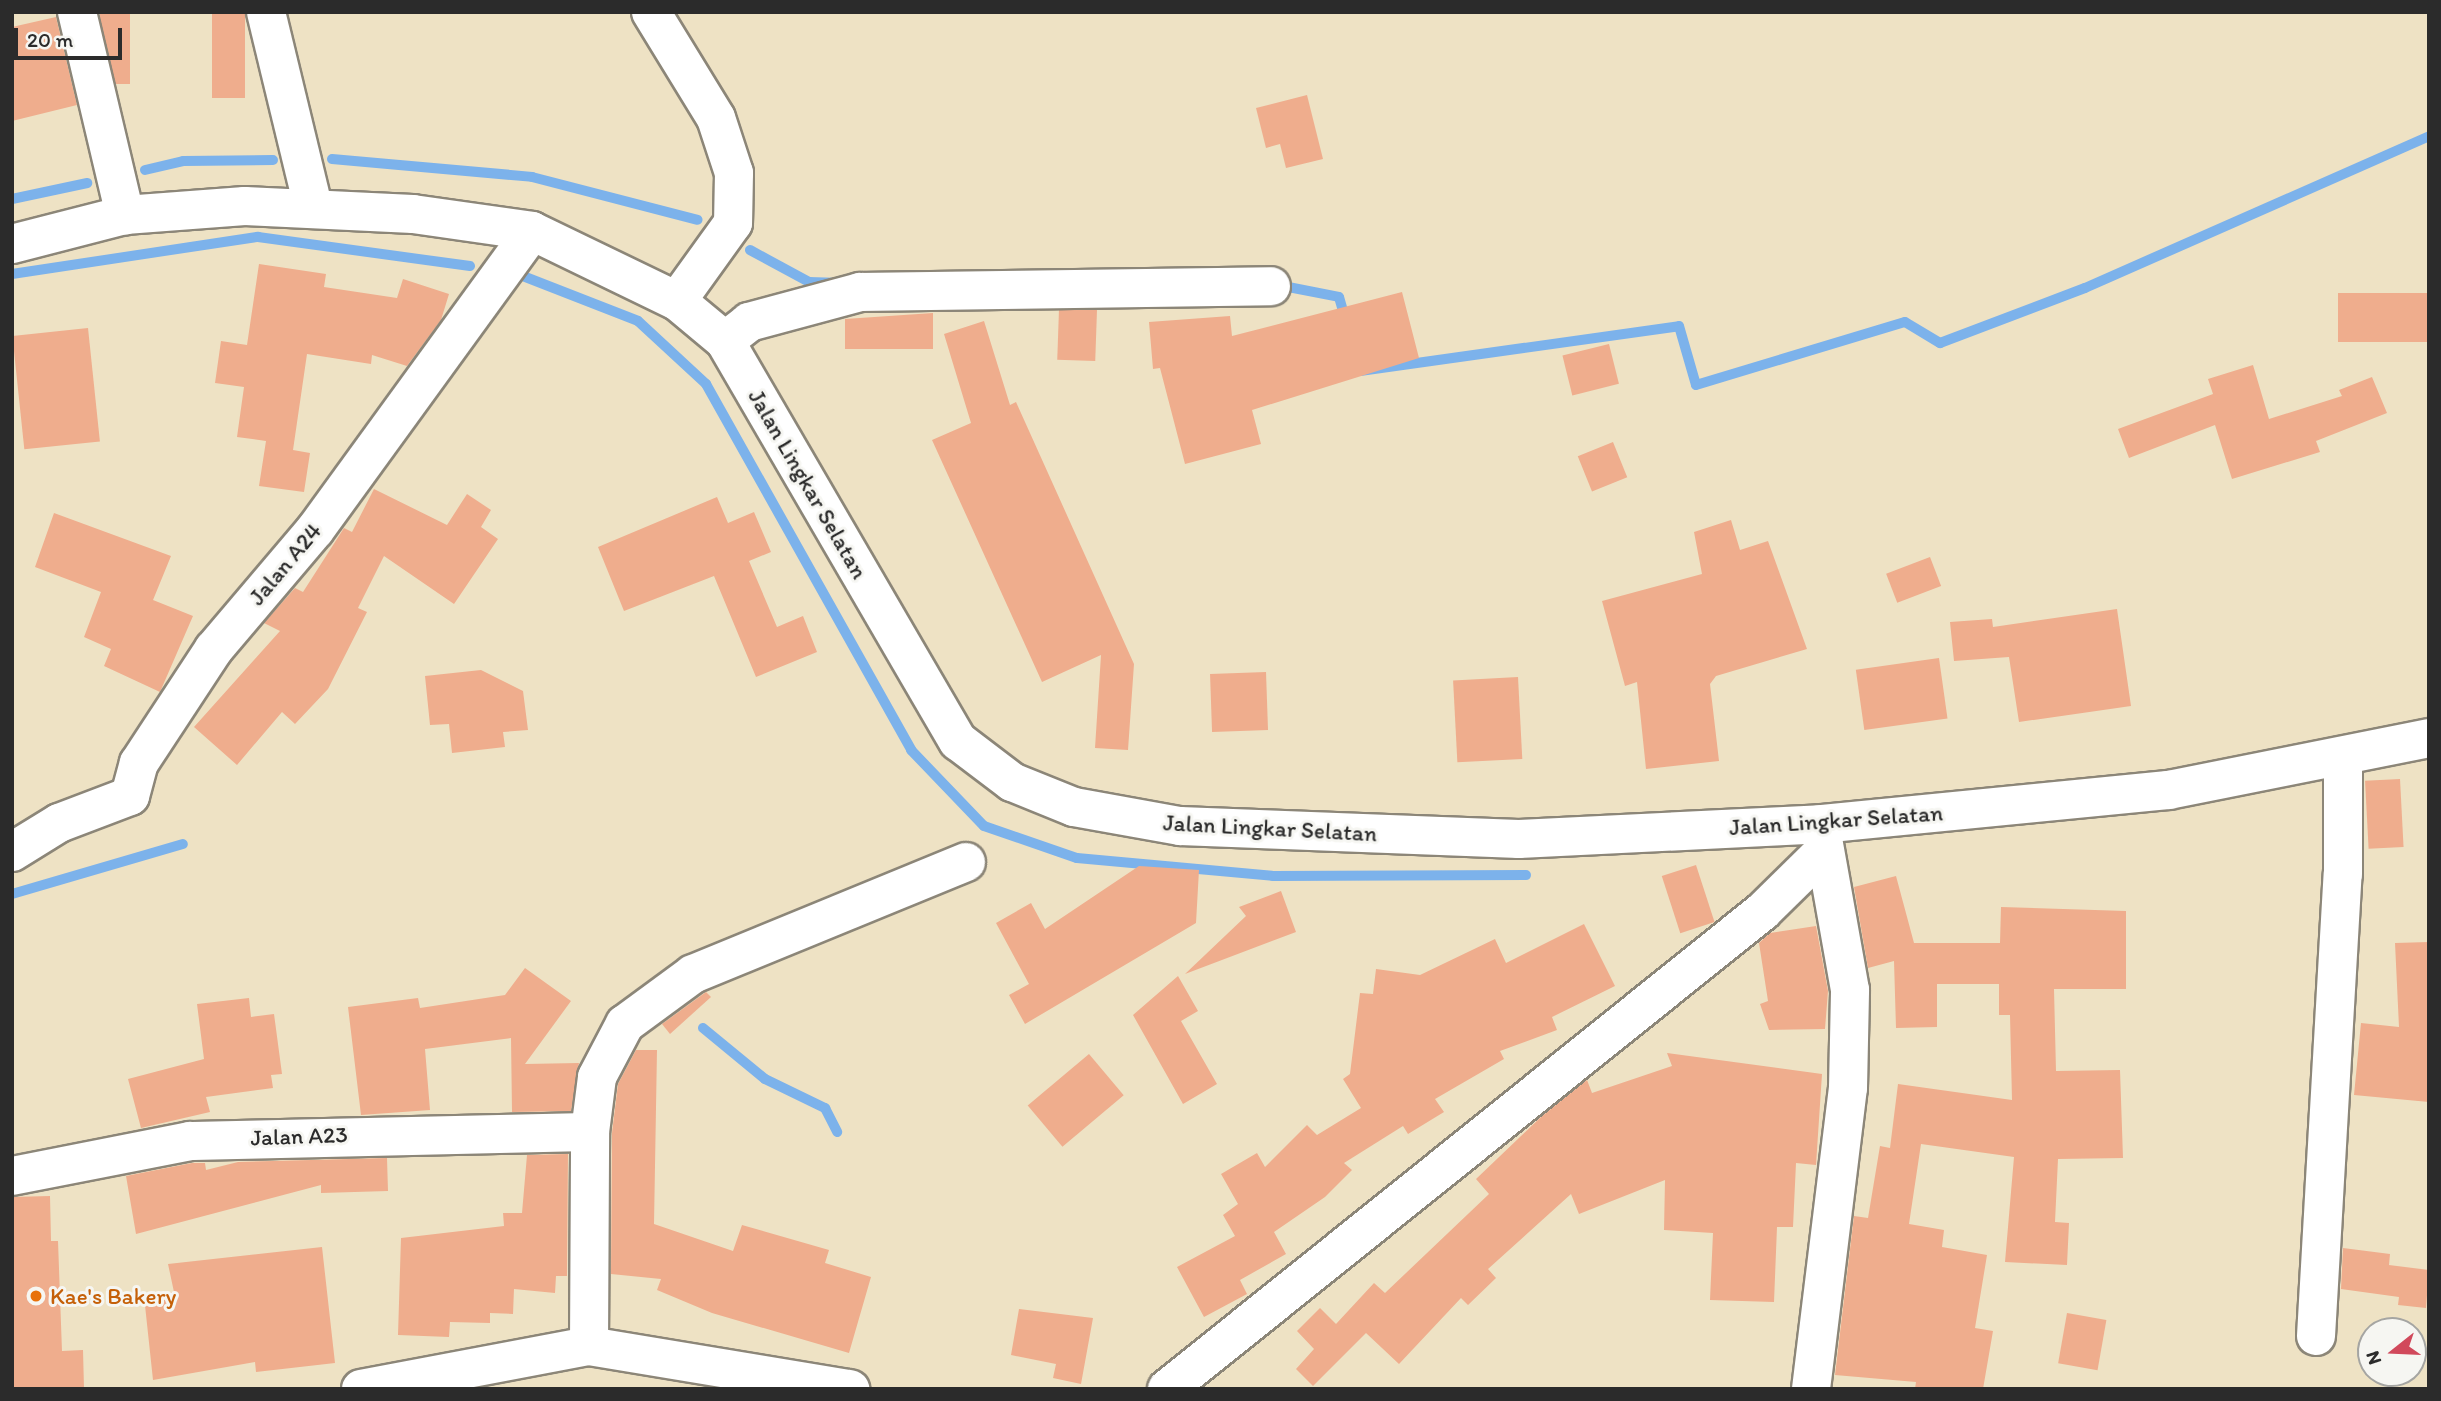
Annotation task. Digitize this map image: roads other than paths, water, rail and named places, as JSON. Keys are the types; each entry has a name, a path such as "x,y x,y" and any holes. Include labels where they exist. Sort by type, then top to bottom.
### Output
{"main road":[{"path":"77,12 125,215"},
{"path":"266,12 313,206"},
{"path":"651,12 716,118 734,173 733,223 677,301"},
{"name":"Jalan Lingkar Selatan","path":"12,244 125,215 313,206 532,231 677,301 725,341 958,741 1043,797 1180,826 1519,839 1822,837 2169,790 2429,738"},
{"name":"Jalan A24","path":"12,852 59,823 130,796 139,763 214,649 315,530 532,231"},
{"path":"725,341 749,322 860,292 1272,286"},
{"path":"2316,1336 2343,874 2343,757"},
{"path":"1167,1389 1763,911 1822,837"},
{"path":"1811,1389 1848,1076 1850,990 1822,837"},
{"path":"589,1346 590,1132 597,1077 610,1044 625,1024 693,974 966,862"},
{"name":"Jalan A23","path":"12,1176 190,1141 590,1132"},
{"path":"361,1389 589,1346 745,1378 850,1389"}],"waterway":[{"path":"1360,371 1679,326 1696,385 1905,322 1940,343 2085,288 2429,136"},
{"path":"332,159 532,177 698,220"},
{"path":"145,170 183,161 273,160"},
{"path":"12,199 87,183"},
{"path":"12,274 258,237 470,266"},
{"path":"750,250 809,282 833,283"},
{"path":"510,271 638,321 706,384 911,750 984,826 1077,858 1273,876 1526,875"},
{"path":"1278,285 1339,297 1345,318"},
{"path":"12,894 183,844"},
{"path":"703,1028 765,1079 825,1108 837,1132"}],"place":[{"name":"Kae's Bakery","path":"36,1296"}]}
